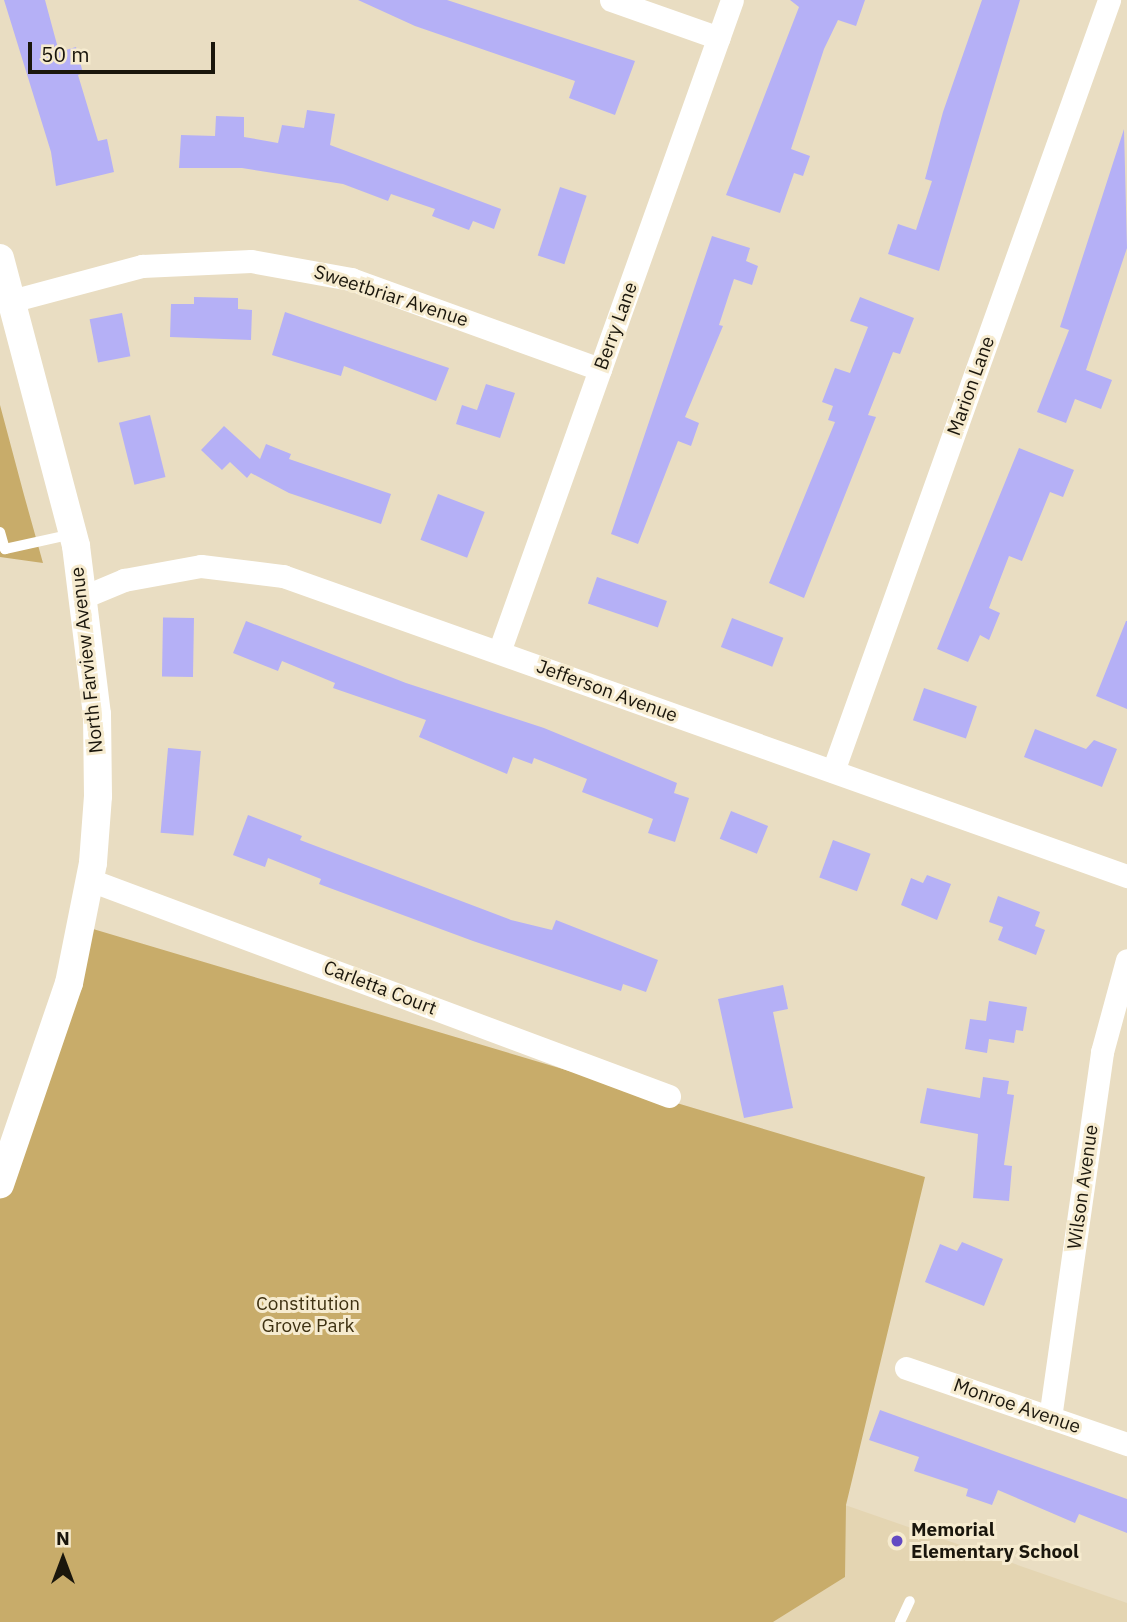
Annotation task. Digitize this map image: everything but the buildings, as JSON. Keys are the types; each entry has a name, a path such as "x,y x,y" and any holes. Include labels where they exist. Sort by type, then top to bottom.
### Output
{"street":[{"path":"611,0 719,38"},
{"name":"Berry Lane","path":"499,652 732,0"},
{"name":"Marion Lane","path":"833,771 1109,0"},
{"name":"North Farview Avenue","path":"0,258 73,534 97,714 98,796 90,880 69,983 0,1184"},
{"name":"Sweetbriar Avenue","path":"11,301 142,267 251,261 351,279 600,369"},
{"name":"Jefferson Avenue","path":"81,598 162,570 245,569 284,576 1127,876"},
{"name":"Carletta Court","path":"90,880 669,1096"},
{"name":"Wilson Avenue","path":"1050,1418 1102,1052 1127,960"},
{"name":"Monroe Avenue","path":"906,1368 1127,1444"}],"lane":[{"path":"0,531 5,549 73,534"},
{"path":"900,1622 910,1601"}],"shaded area":[{"name":"Memorial Elementary School","path":"845,1505 1127,1603 1127,1622 773,1622 845,1577"}],"green space":[{"path":"0,405 24,495 43,563 0,557"},
{"name":"Constitution Grove Park","path":"83,926 925,1177 846,1505 845,1577 773,1622 0,1622 0,1184"}],"place":[{"name":"Memorial Elementary School","path":"897,1541"}]}
